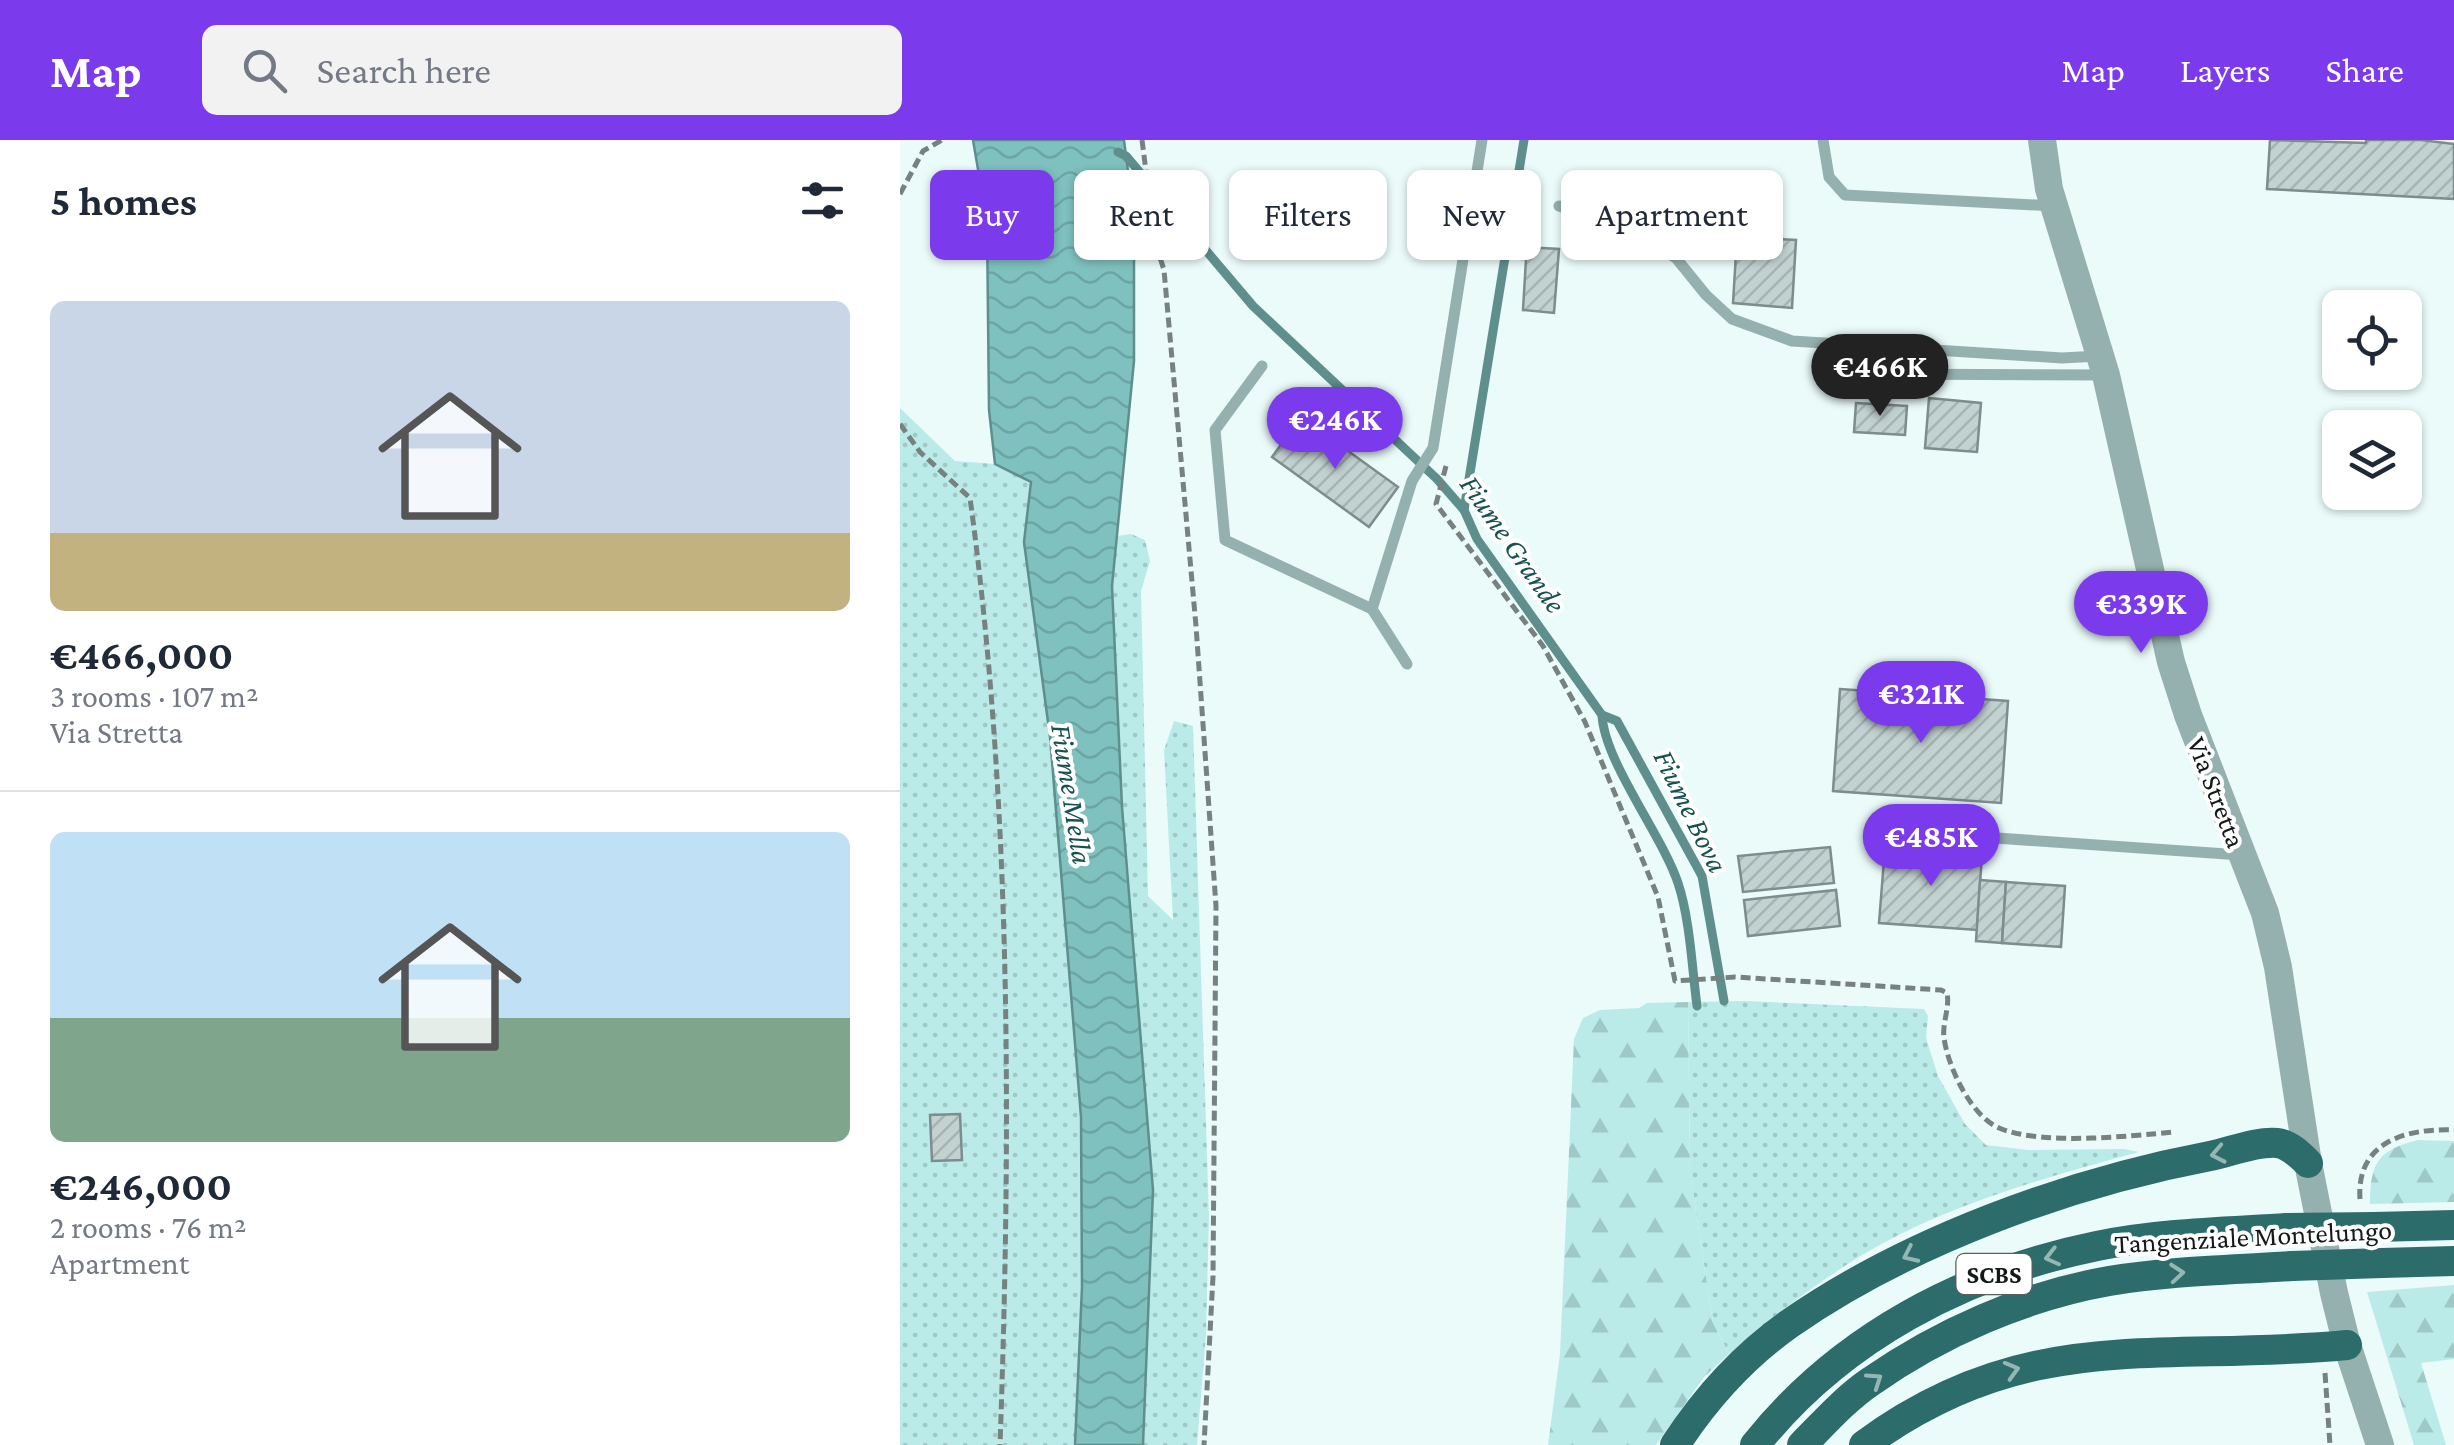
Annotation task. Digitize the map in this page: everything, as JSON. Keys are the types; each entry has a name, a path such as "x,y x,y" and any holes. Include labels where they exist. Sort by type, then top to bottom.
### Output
{"highway":[{"path":"1675,1445 1722,1383 1788,1326 1910,1254 2033,1203 2097,1182 2192,1159 2278,1142 2295,1150 2308,1163"},
{"name":"Tangenziale Montelungo","path":"1755,1445 1804,1392 1851,1350 1926,1304 1988,1276 2099,1245 2160,1236 2287,1228 2367,1216 2454,1225"},
{"name":"Tangenziale Montelungo","path":"1802,1445 1868,1383 1998,1312 2050,1294 2169,1274 2454,1262"},
{"path":"1864,1445 1902,1417 1945,1394 2010,1370 2061,1359 2121,1352 2346,1346"}],"street":[{"name":"Via Stretta","path":"2042,140 2054,206 2102,365 2172,662 2188,715 2265,913 2278,967 2308,1163 2346,1346 2380,1445"}],"lane":[{"path":"1372,609 1412,482 1432,448 1482,140"},
{"path":"1824,140 1830,177 1845,195 2054,206"},
{"path":"1559,206 1620,226 1676,258 1732,319 1792,340 2062,358 2102,365"},
{"path":"1877,374 2102,365"},
{"path":"1262,366 1215,430 1225,540 1372,609 1407,664"},
{"path":"1924,834 2241,855"}],"path":[{"path":"922,140 924,151"},
{"path":"900,194 924,151 942,140"},
{"path":"1142,140 1155,242 1164,270 1216,906 1214,1277 1204,1445"},
{"path":"900,424 920,452 970,498 981,580 1002,937 1005,1298 1000,1445"},
{"path":"1447,462 1436,504 1543,646 1585,722 1658,897 1675,980 1734,976 1941,990 1949,1002 1943,1036 1954,1072 1971,1104 1997,1128 2058,1138"},
{"path":"2367,1216 2359,1180 2363,1166 2374,1152 2400,1134 2454,1130"}],"green space":[{"path":"900,408 955,461 995,464 1031,481 1024,542 1050,737 1081,1117 1082,1287 1075,1445 900,1445"},
{"path":"1131,534 1145,540 1150,561 1141,591 1148,896 1173,920 1164,750 1174,721 1193,726 1209,1217 1206,1335 1197,1445 1143,1445 1153,1190 1122,807 1112,586 1117,536"},
{"path":"1688,1002 1924,1009 1928,1016 1926,1038 1938,1076 1965,1124 1986,1145 2028,1150 2139,1152 2010,1190 1915,1227 1824,1280 1729,1354 1713,1323 1690,1172"},
{"path":"1688,1002 1690,1172 1713,1323 1729,1354 1704,1377 1656,1445 1548,1445 1560,1354 1574,1039 1583,1018 1600,1010"},
{"path":"2418,1140 2454,1141 2454,1202 2370,1204 2374,1169 2379,1161 2393,1149"},
{"path":"2454,1285 2454,1359 2421,1363 2446,1445 2414,1445 2367,1292"}],"water":[{"name":"Fiume Mella","path":"973,140 1124,140 1128,170 1074,170 1074,260 1134,260 1134,361 1112,586 1122,807 1153,1190 1143,1445 1075,1445 1082,1287 1081,1117 1050,737 1024,542 1031,482 995,464 989,410 987,260 1054,260 1054,170 978,170"}],"building":[{"path":"2270,140 2421,140 2454,144 2454,199 2267,189"},
{"path":"1783,239 1796,240 1792,308 1733,303 1736,260 1783,260"},
{"path":"1541,248 1559,249 1554,313 1523,310 1526,260 1541,260"},
{"path":"1929,398 1981,403 1977,452 1925,448"},
{"path":"1856,403 1907,406 1905,435 1854,432"},
{"path":"1301,417 1398,487 1369,527 1272,457"},
{"path":"1840,689 2008,701 2001,803 1833,791"},
{"path":"1830,847 1834,883 1743,892 1738,856"},
{"path":"1885,847 1982,854 1977,930 1879,923"},
{"path":"1980,880 2006,882 2002,943 1976,941"},
{"path":"2006,882 2065,886 2061,947 2002,943"},
{"path":"1836,890 1840,926 1748,936 1744,900"},
{"path":"960,1114 962,1160 932,1161 930,1115"}],"waterway":[{"path":"1464,510 1524,140"},
{"name":"Fiume Grande","path":"1118,152 1126,156 1253,306 1437,479 1464,510 1477,539 1602,715 1612,754 1678,883 1688,928 1697,1006"},
{"name":"Fiume Bova","path":"1602,715 1617,721 1702,876 1724,1001"}]}
